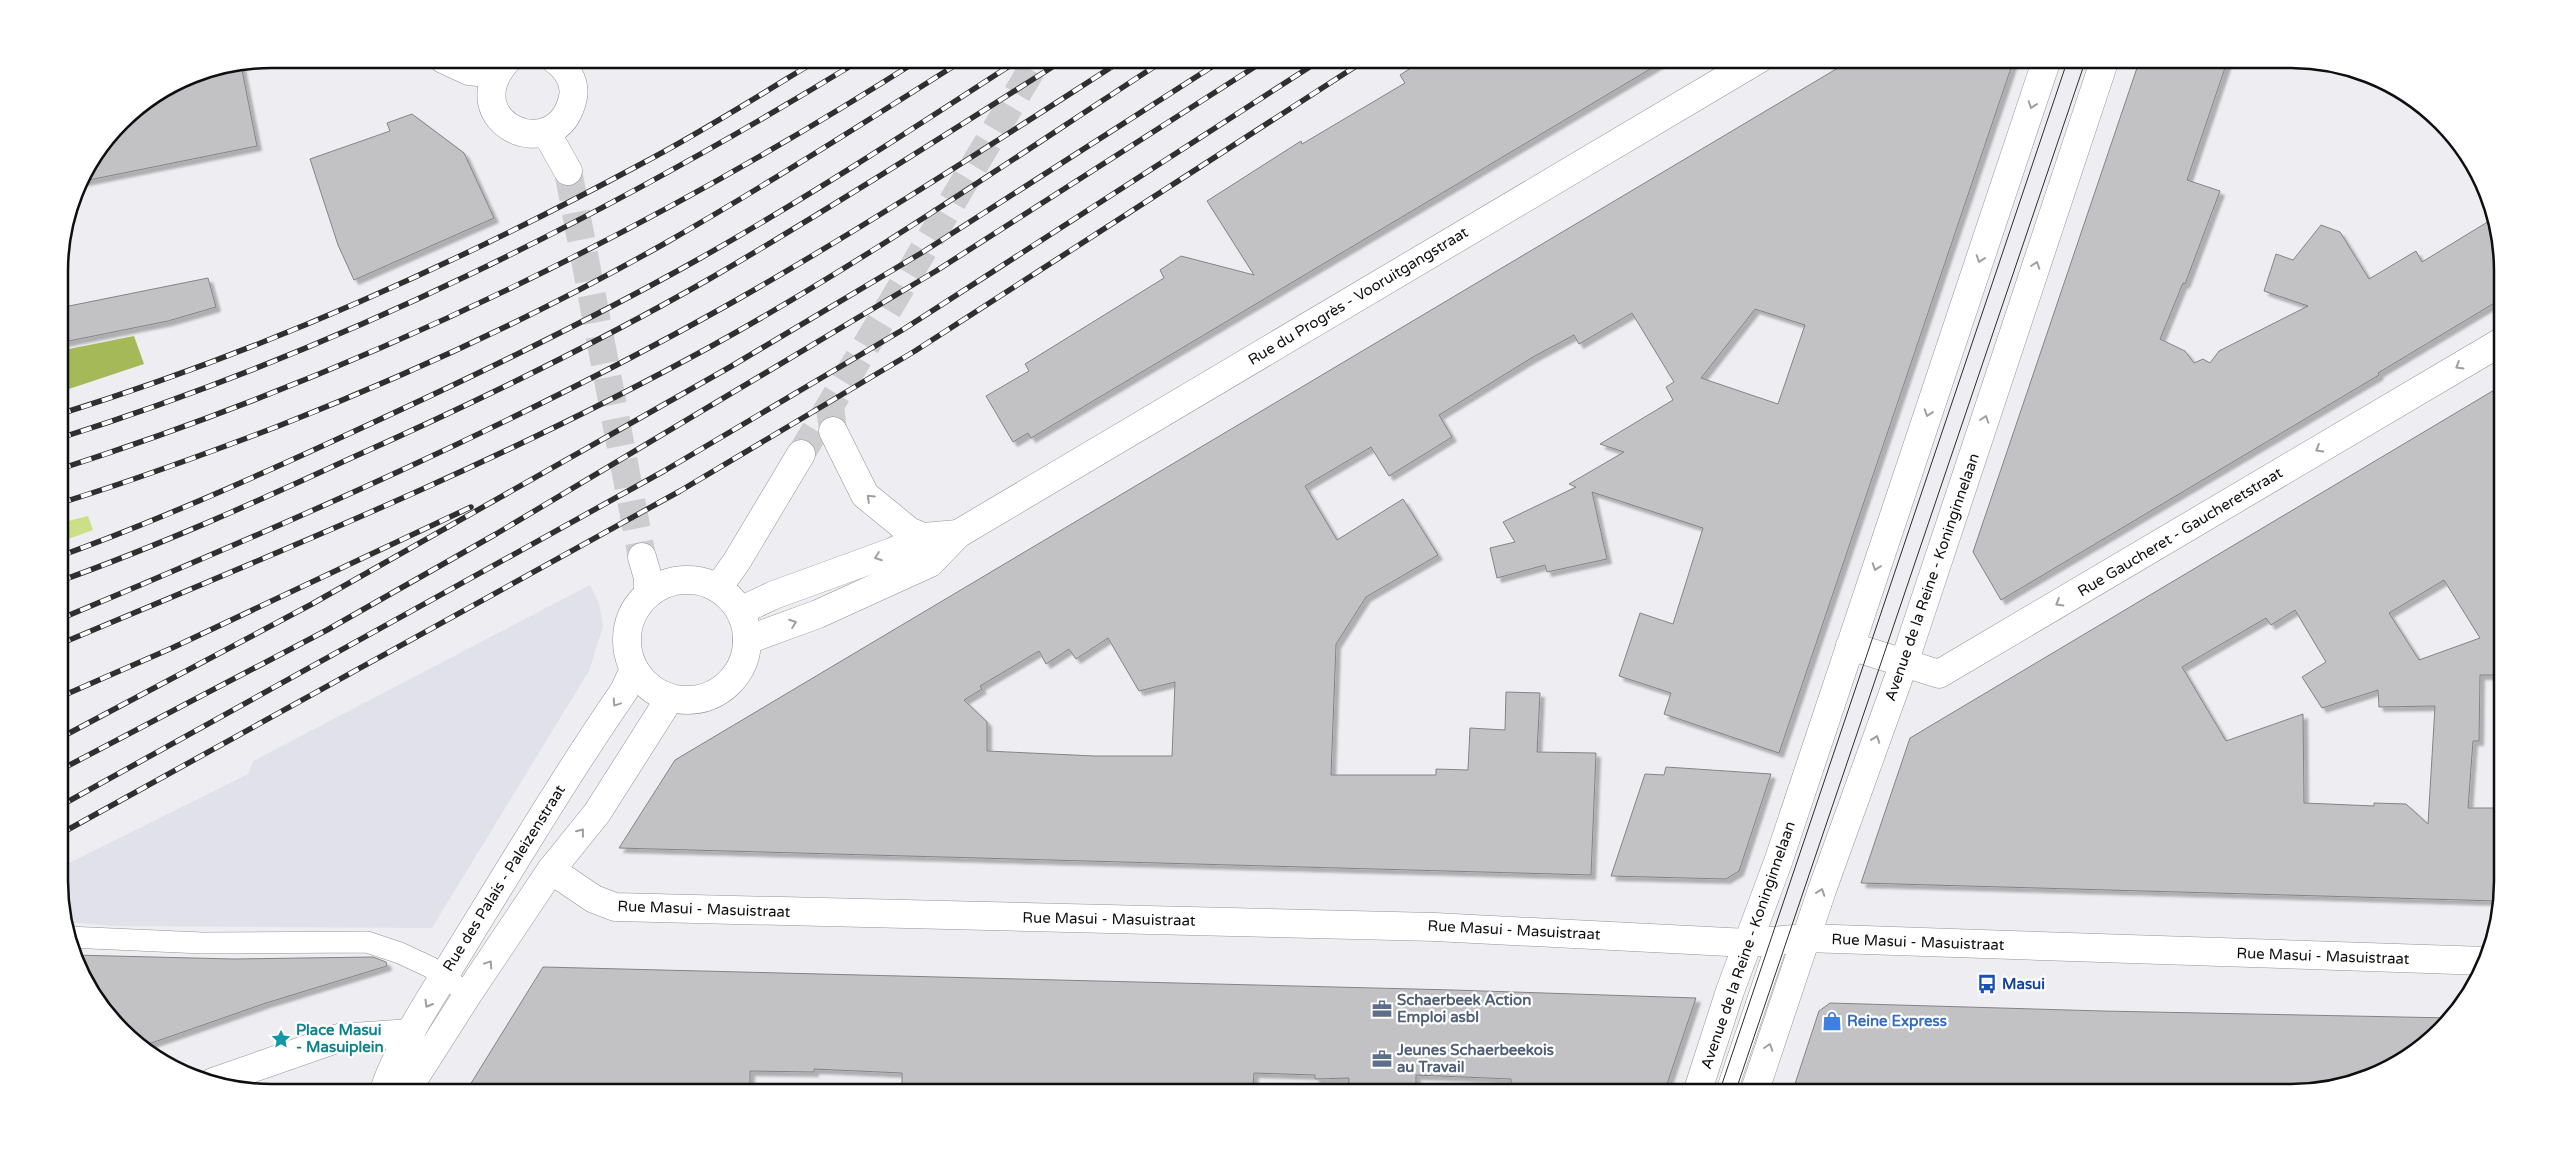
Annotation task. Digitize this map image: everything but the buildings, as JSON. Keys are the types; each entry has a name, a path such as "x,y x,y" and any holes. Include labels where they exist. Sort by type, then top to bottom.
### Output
{"street":[{"path":"461,68 469,72 490,68"},
{"path":"500,68 490,90 493,106 501,120 514,130 530,134 546,132 560,123 570,110 574,94 571,78 566,68"},
{"name":"Rue du Progrès - Vooruitgangstraat","path":"747,640 818,614 930,563 958,534 1744,68"},
{"name":"Avenue de la Reine - Koninginnelaan","path":"1700,1084 1850,646 2044,68"},
{"name":"Avenue de la Reine - Koninginnelaan","path":"1757,1084 1806,938 1904,662 2102,68"},
{"path":"546,132 568,170"},
{"name":"Rue Gaucheret - Gaucheretstraat","path":"1850,646 1939,674 2494,346"},
{"path":"833,431 865,495 909,531 923,537"},
{"path":"718,588 737,561 801,454"},
{"name":"Rue du Progrès - Vooruitgangstraat","path":"740,611 774,596 892,552 923,537 958,534"},
{"path":"642,556 648,578 648,593"},
{"path":"695,580 718,588 740,611 747,640 744,658 736,675 723,688 707,697 688,700 670,698 649,687 634,670 626,642 632,615 648,593 670,581 695,580"},
{"name":"Rue des Palais - Paleizenstraat","path":"388,1084 411,1033 444,976 544,812 624,691 634,670"},
{"name":"Rue des Palais - Paleizenstraat","path":"411,1084 551,870 597,813 670,698"},
{"path":"544,812 540,845 545,862 551,870"},
{"name":"Rue Masui - Masuistraat","path":"551,870 594,899 615,907 1435,927 1748,942 1806,938 2477,961"},
{"path":"222,1079 339,1038 411,1033"}],"lane":[{"path":"75,938 202,943 367,942 400,952 444,976 468,994"},
{"name":"Avenue de la Reine - Koninginnelaan","path":"1729,1084 1778,940"}],"shaded area":[{"path":"590,585 599,603 603,627 589,671 432,928 115,926 71,923 68,894 68,864 248,774 253,761"}],"green space":[{"path":"134,336 144,364 68,389 68,349"},
{"path":"88,516 93,530 68,539 68,521"}],"tunnel":[{"path":"801,454 1033,68"},
{"path":"568,171 642,557"},
{"path":"830,406 833,431"}],"tram line":[{"path":"1722,1084 2065,68"},
{"path":"1738,1084 2083,68"}],"railway":[{"path":"68,411 209,363 283,334 429,271 500,237 664,152 804,68"},
{"path":"68,435 165,403 269,363 371,320 472,273 572,224 670,171 847,68"},
{"path":"68,466 173,431 284,388 394,342 503,292 715,182 905,68"},
{"path":"68,501 196,457 276,427 423,365 520,320 615,271 700,223 815,154 951,68"},
{"path":"68,553 163,516 298,457 470,377 607,309 697,260 779,212 1006,68"},
{"path":"68,578 169,539 278,492 441,417 622,327 756,252 1051,68"},
{"path":"68,616 317,509 486,431 651,347 832,244 1110,68"},
{"path":"68,641 388,505 549,430 629,390 767,315 825,280 940,208 1152,68"},
{"path":"68,734 312,604 730,367 923,252 1210,68"},
{"path":"68,766 327,630 496,534 936,271 1253,68"},
{"path":"68,802 664,471 904,329 1308,68"},
{"path":"68,830 680,491 915,351 1353,68"},
{"path":"68,694 172,648 471,507"}],"place":[{"name":"Masui","path":"1987,984"},
{"name":"Schaerbeek Action Emploi asbl","path":"1382,1009"},
{"name":"Reine Express","path":"1832,1021"},
{"name":"Place Masui - Masuiplein","path":"281,1039"},
{"name":"Jeunes Schaerbeekois au Travail","path":"1382,1059"}]}
